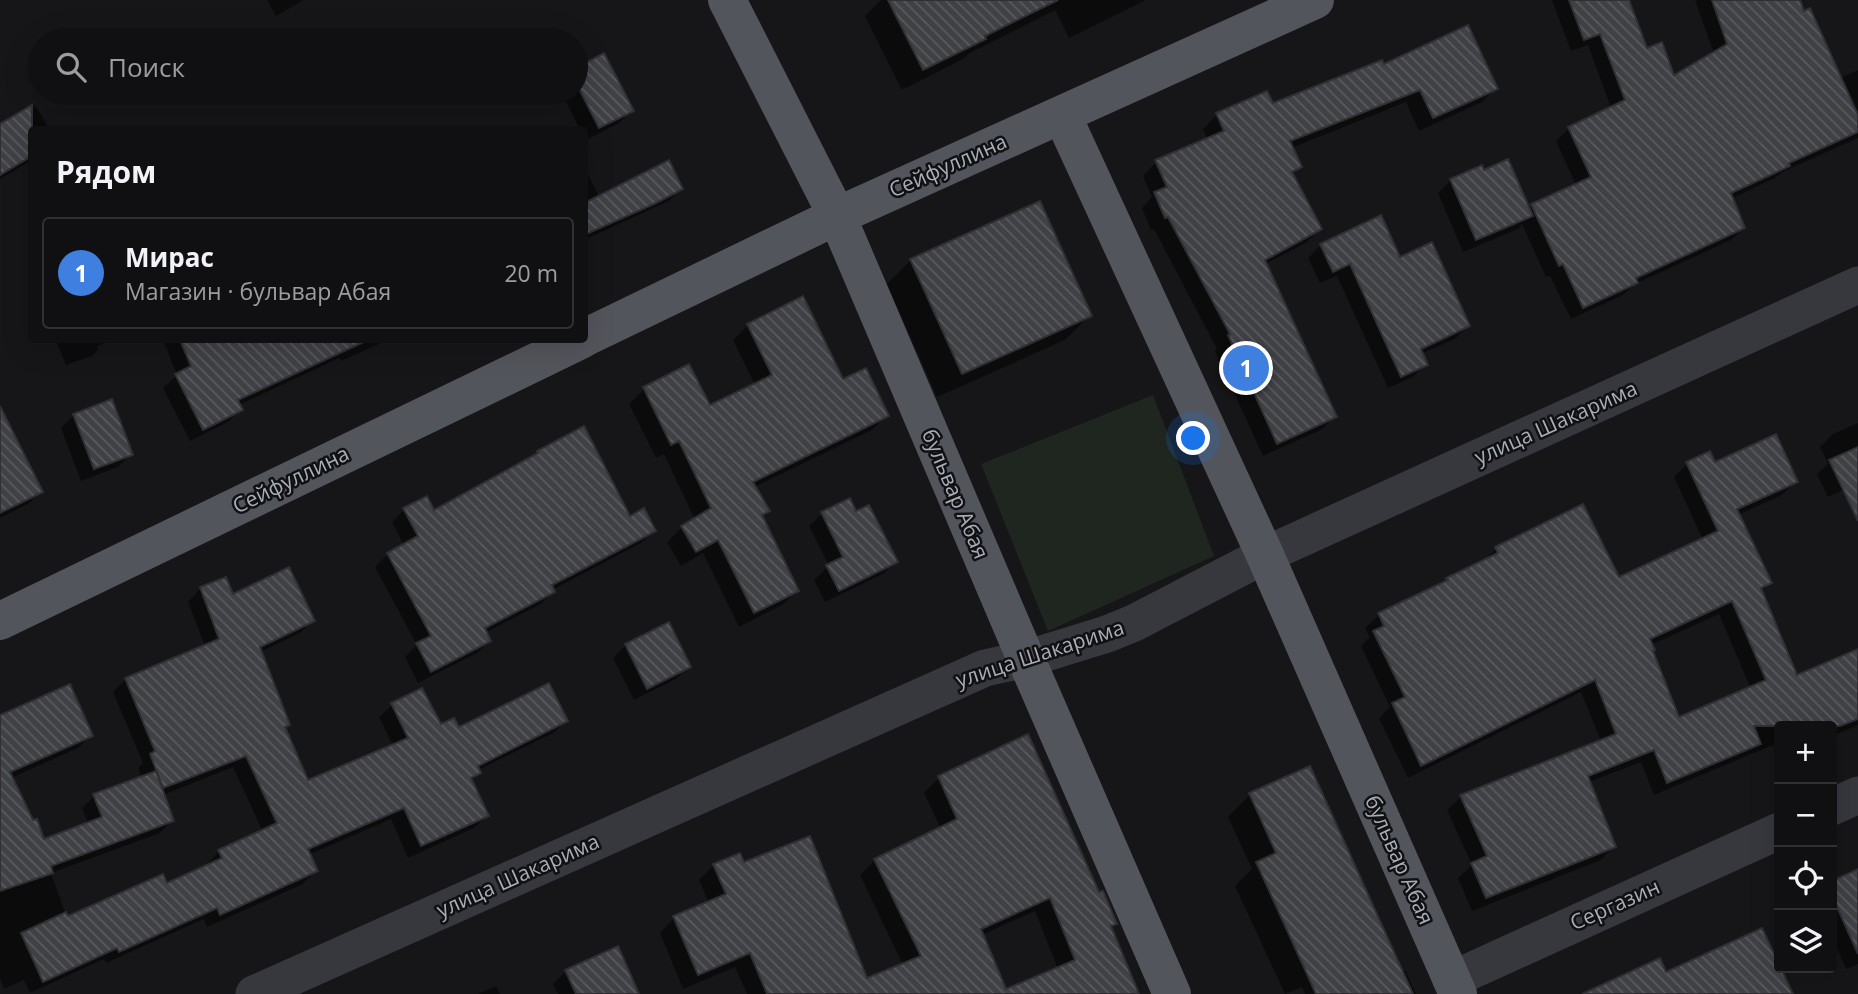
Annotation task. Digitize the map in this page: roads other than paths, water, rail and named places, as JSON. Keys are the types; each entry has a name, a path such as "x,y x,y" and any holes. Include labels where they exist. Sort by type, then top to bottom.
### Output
{"main road":[{"name":"бульвар Абая","path":"727,0 837,216 1172,994"},
{"name":"Сейфуллина","path":"588,337 837,216 1315,0"},
{"name":"бульвар Абая","path":"1062,115 1265,555 1454,987"},
{"name":"Сейфуллина","path":"0,621 575,343"}],"street":[{"name":"улица Шакарима","path":"254,994 985,668 1026,659 1134,623 1265,555 1858,285"},
{"path":"1837,805 1858,795"},
{"name":"Сергазин","path":"1454,987 1774,833"}],"place":[{"name":"Мирас","path":"1246,368"}]}
